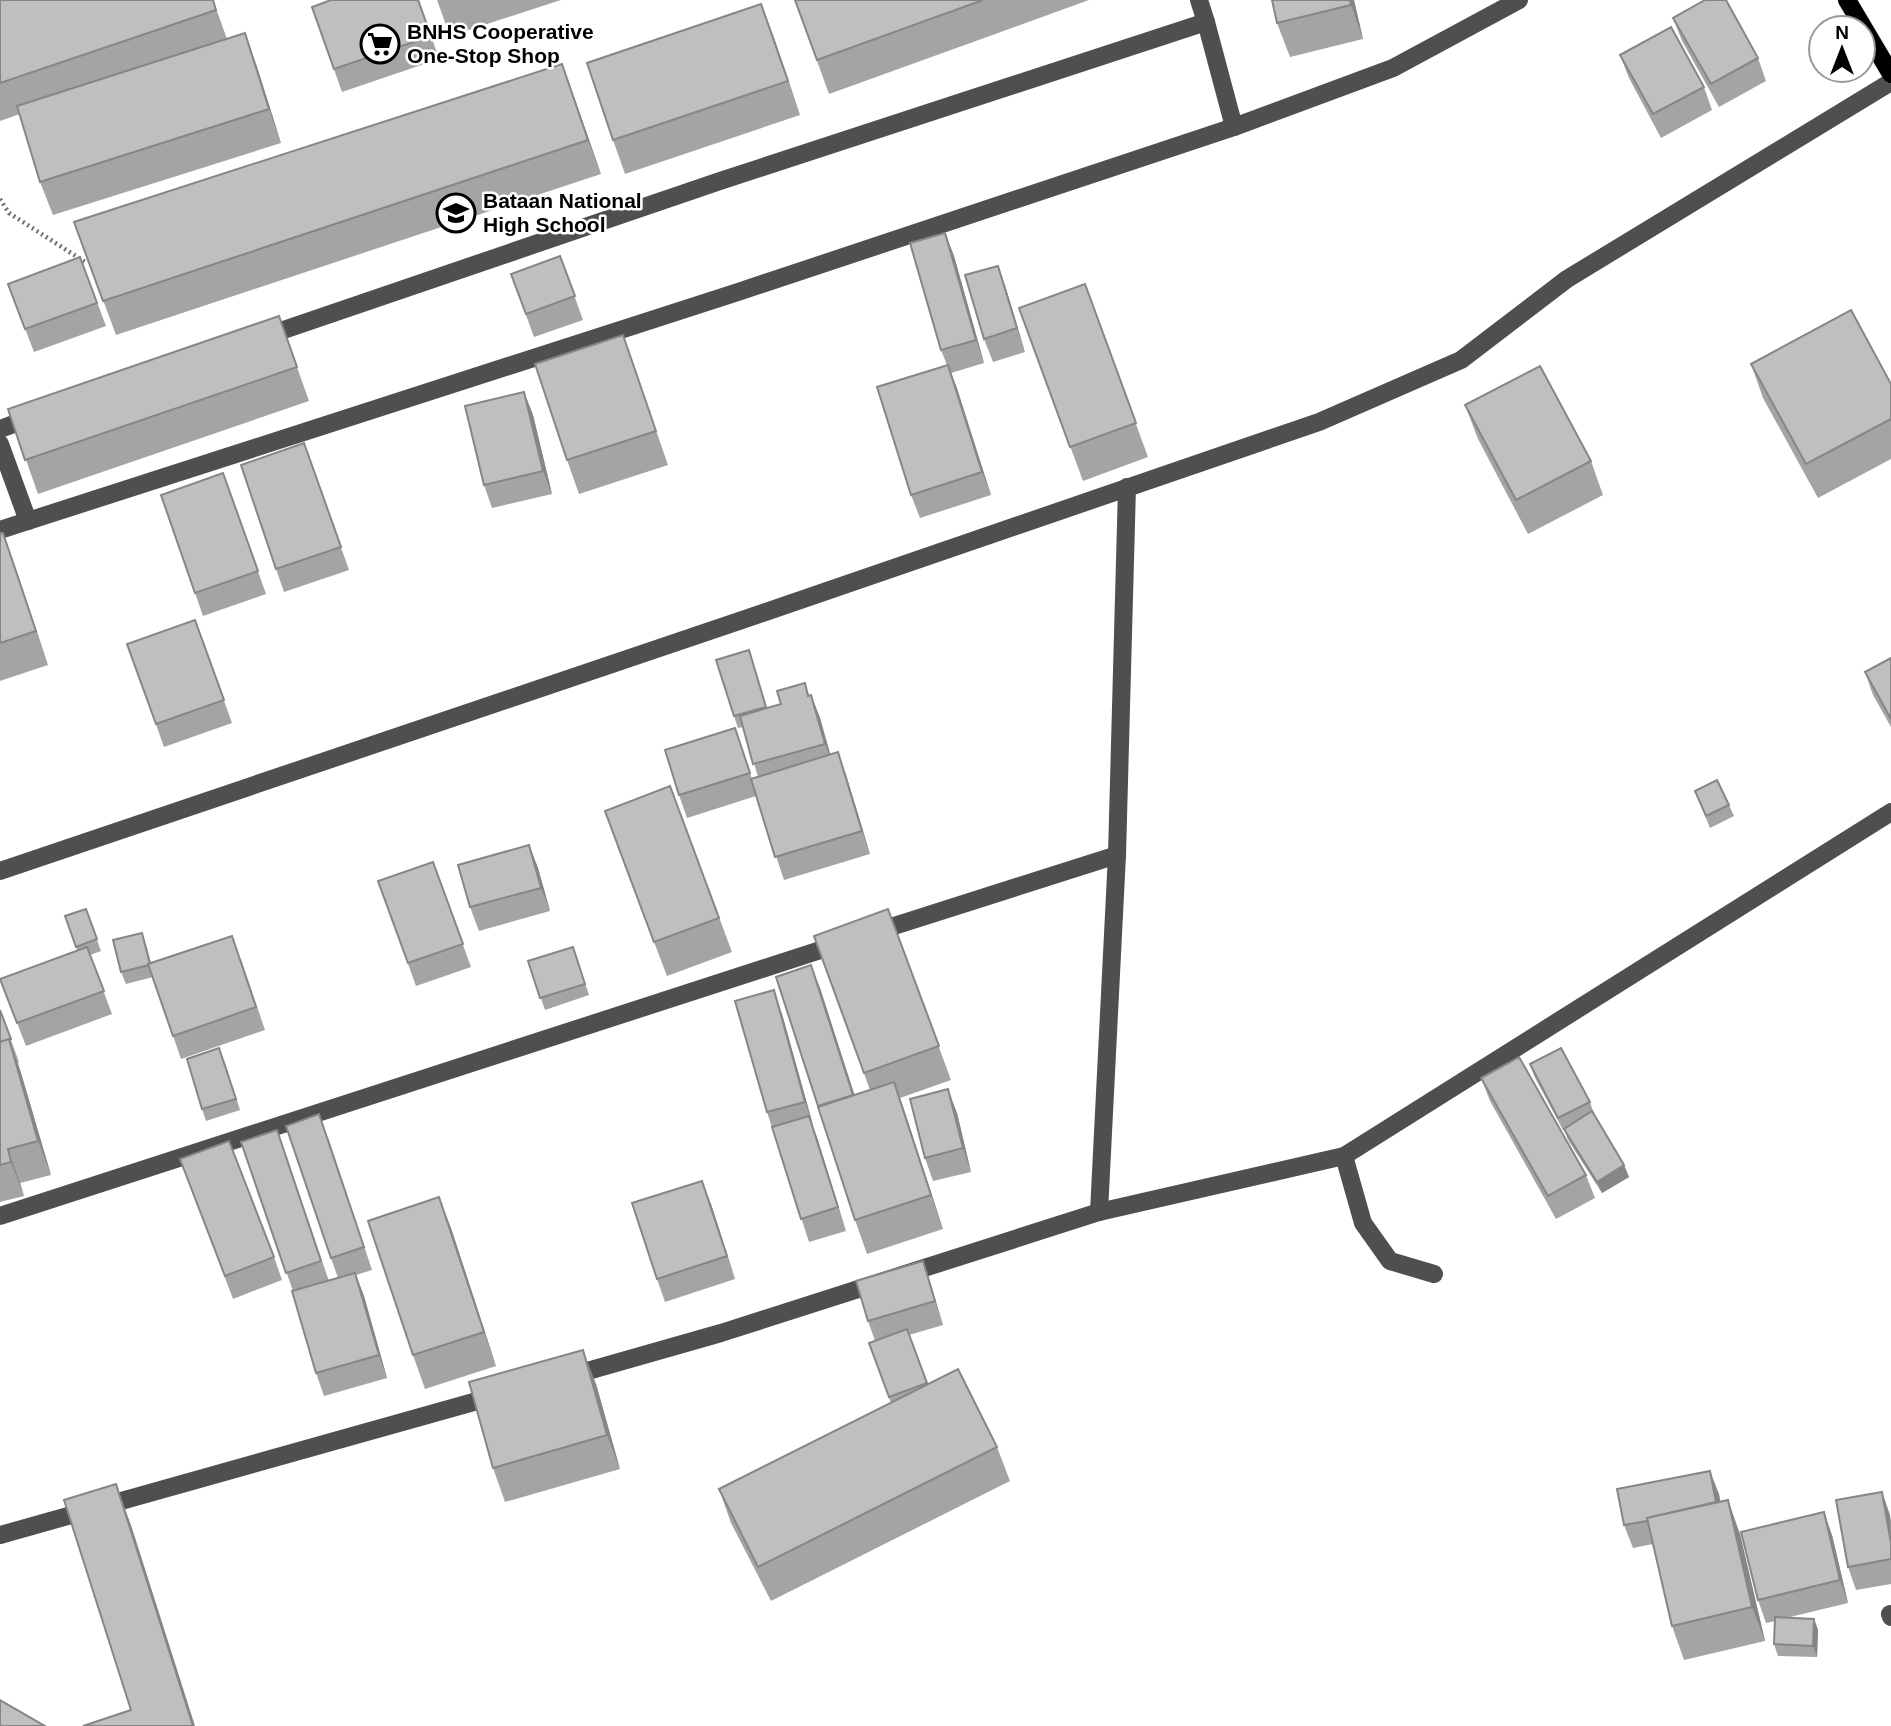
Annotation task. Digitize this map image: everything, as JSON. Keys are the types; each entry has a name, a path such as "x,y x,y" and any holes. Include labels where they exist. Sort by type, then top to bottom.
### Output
{"main road":[{"path":"1847,0 1891,74"}],"street":[{"path":"1199,0 1234,127"},
{"path":"0,530 738,292 1234,127 1393,68 1519,0"},
{"path":"253,341 720,181 1206,22"},
{"path":"0,871 1319,422 1461,360 1567,279 1891,82"},
{"path":"0,429 46,412"},
{"path":"0,444 28,521"},
{"path":"1099,1212 1117,855 1127,487"},
{"path":"548,1382 721,1333 1099,1212 1344,1156 1891,813"},
{"path":"0,1216 1117,855"},
{"path":"1344,1156 1363,1223 1390,1261 1434,1274"},
{"path":"0,1535 508,1393"}],"path":[{"path":"0,199 9,213 85,262"}],"building":[{"path":"0,0 213,0 216,10 0,83"},
{"name":"BNHS Cooperative One-Stop Shop","path":"331,0 418,0 431,36 334,69 312,7"},
{"path":"795,0 983,0 817,60"},
{"path":"1272,0 1350,0 1351,5 1277,23"},
{"path":"1705,0 1726,0 1758,58 1711,84 1673,18"},
{"path":"761,4 788,81 613,140 587,63"},
{"path":"1671,27 1704,87 1653,114 1620,55"},
{"path":"245,33 269,109 40,182 17,106"},
{"path":"562,64 588,140 103,301 74,222"},
{"path":"945,233 976,340 941,350 910,243"},
{"path":"560,256 575,296 526,314 511,274"},
{"path":"80,257 97,303 25,329 8,284"},
{"path":"998,266 1017,328 984,339 965,275"},
{"path":"1085,284 1136,423 1070,447 1019,308"},
{"path":"1851,310 1891,384 1891,419 1806,464 1751,364"},
{"path":"279,316 297,367 25,460 8,409"},
{"path":"623,335 656,431 567,460 535,364"},
{"path":"948,365 982,472 911,495 877,387"},
{"path":"1540,366 1591,461 1516,500 1465,405"},
{"path":"524,392 543,471 484,485 465,406"},
{"path":"304,443 341,547 276,569 241,465"},
{"path":"223,473 258,571 195,593 161,495"},
{"path":"0,533 3,533 36,631 0,643"},
{"path":"195,620 224,700 156,724 127,644"},
{"path":"749,650 766,707 734,716 716,660"},
{"path":"1891,658 1891,719 1865,672"},
{"path":"805,683 825,744 753,764 740,716 781,704 777,691"},
{"path":"735,728 750,773 679,795 665,750"},
{"path":"838,752 862,831 775,857 751,779"},
{"path":"1717,780 1729,805 1706,816 1695,791"},
{"path":"670,786 719,918 654,942 605,811"},
{"path":"529,845 541,888 470,907 458,865"},
{"path":"433,862 463,944 408,963 378,881"},
{"path":"86,909 97,939 76,947 65,916"},
{"path":"888,909 939,1046 864,1073 814,936"},
{"path":"142,933 150,964 121,972 113,940"},
{"path":"232,936 256,1007 173,1036 148,964"},
{"path":"87,947 104,991 17,1023 0,979"},
{"path":"573,947 585,984 540,998 528,961"},
{"path":"811,965 853,1095 818,1106 776,977"},
{"path":"774,990 805,1102 767,1112 735,1001"},
{"path":"0,1010 11,1039 0,1042"},
{"path":"9,1039 38,1141 8,1149 11,1162 0,1165 0,1042"},
{"path":"219,1048 236,1099 202,1109 187,1059"},
{"path":"1561,1048 1590,1102 1558,1118 1530,1064"},
{"path":"1519,1057 1586,1175 1548,1196 1481,1078"},
{"path":"894,1082 931,1195 855,1220 818,1107"},
{"path":"948,1089 963,1148 925,1158 910,1099"},
{"path":"1592,1111 1624,1165 1597,1182 1564,1129"},
{"path":"319,1114 364,1247 331,1258 286,1126"},
{"path":"809,1116 838,1207 801,1219 772,1127"},
{"path":"277,1130 321,1261 286,1273 241,1142"},
{"path":"229,1141 274,1257 225,1276 180,1159"},
{"path":"702,1181 727,1256 657,1279 632,1203"},
{"path":"439,1197 484,1332 413,1355 368,1221"},
{"path":"923,1261 935,1301 868,1321 856,1281"},
{"path":"355,1273 379,1355 316,1373 292,1291"},
{"path":"907,1329 927,1383 889,1397 869,1343"},
{"path":"583,1350 607,1435 493,1468 469,1382"},
{"path":"958,1369 997,1447 758,1567 719,1489"},
{"path":"1710,1471 1716,1502 1624,1525 1617,1489"},
{"path":"116,1484 193,1726 83,1726 131,1710 64,1500"},
{"path":"1882,1492 1891,1543 1891,1559 1848,1567 1836,1500"},
{"path":"1728,1500 1752,1607 1672,1626 1647,1518"},
{"path":"1824,1512 1840,1580 1758,1600 1741,1532"},
{"path":"1775,1617 1814,1619 1813,1646 1774,1644"},
{"path":"0,1700 45,1726 0,1726"}],"place":[{"name":"BNHS Cooperative One-Stop Shop","path":"380,44"},
{"name":"Bataan National High School","path":"456,213"}]}
